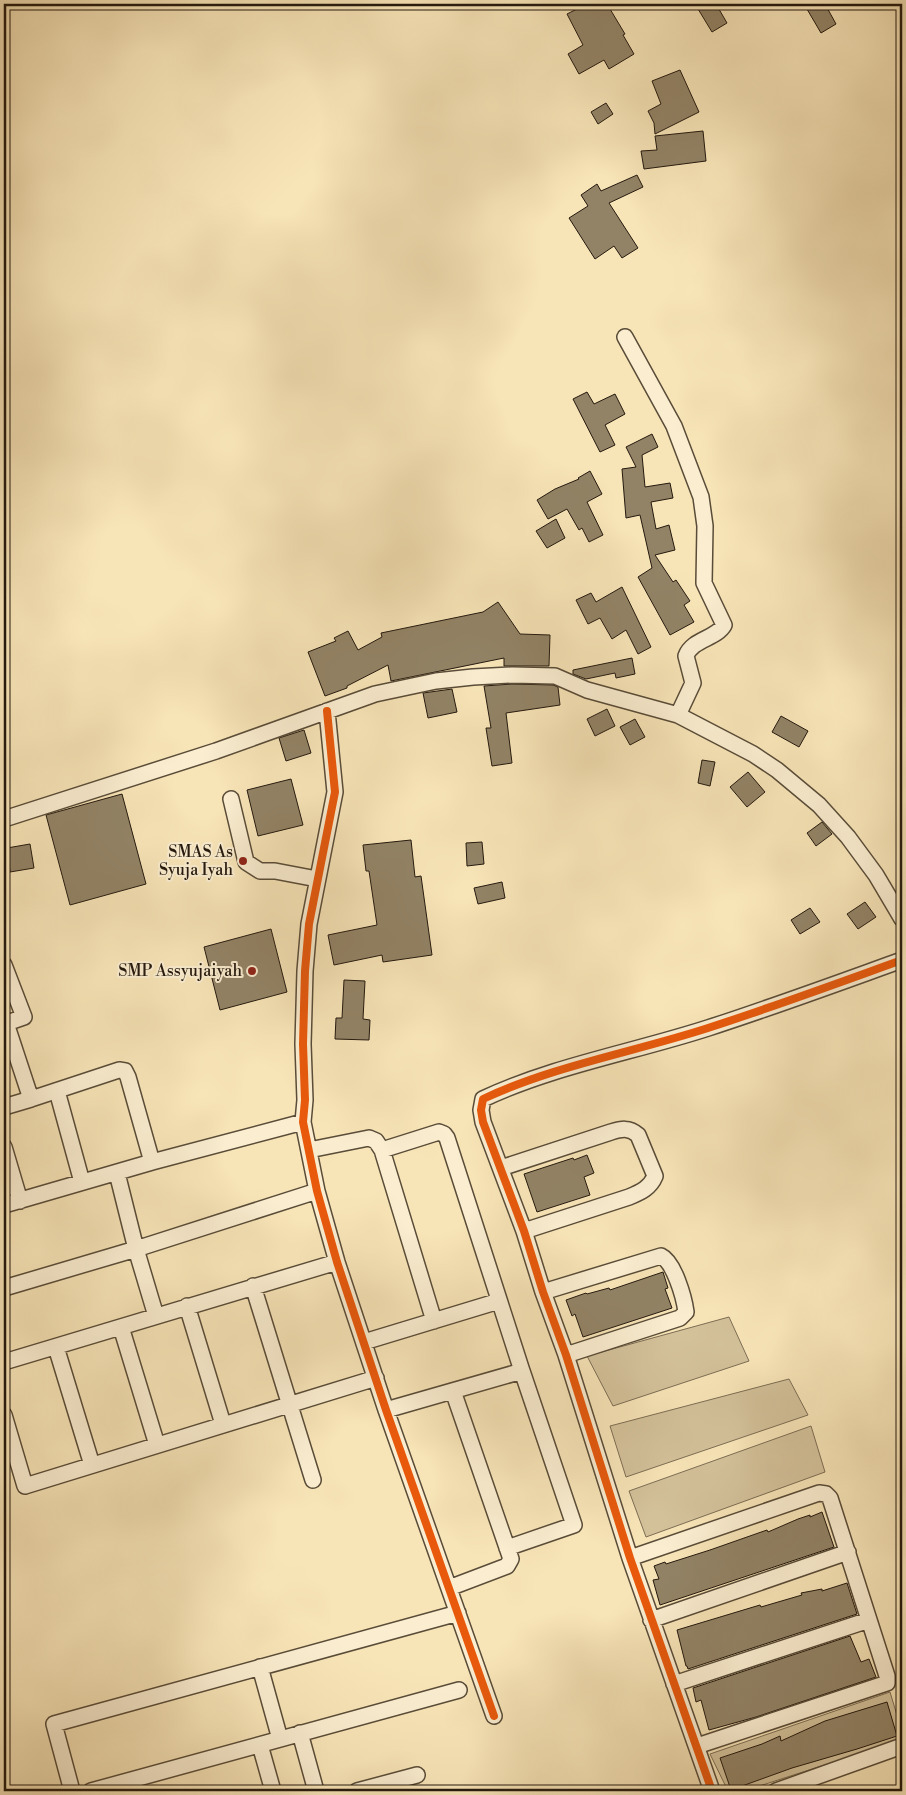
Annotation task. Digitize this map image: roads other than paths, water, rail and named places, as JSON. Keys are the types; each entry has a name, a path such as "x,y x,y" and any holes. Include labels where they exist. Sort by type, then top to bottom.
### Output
{"street":[{"path":"625,337 674,426 701,497 705,526 704,583 724,625 722,629 695,644 687,652 686,656 693,683 678,715"},
{"path":"4,819 216,751 375,694 436,681 512,675 555,676 587,690 678,715 777,770 819,805 848,838 876,875 902,919"},
{"path":"327,710 335,792 309,924 305,972 303,1044 306,1100 303,1122 317,1191 337,1262 386,1410 494,1716"},
{"path":"231,799 246,862 260,871 275,871 317,879"},
{"path":"712,1791 630,1558 566,1355 543,1292 524,1231 483,1122 481,1110 483,1099 501,1091 586,1063 709,1028 902,960"},
{"path":"4,965 24,1016 5,1024 31,1099"},
{"path":"4,1107 119,1070 124,1071 128,1077 152,1162"},
{"path":"57,1091 82,1182"},
{"path":"4,1205 152,1162 303,1122"},
{"path":"501,1168 626,1128 638,1135 655,1176 652,1183 644,1191 524,1231"},
{"path":"382,1150 439,1132 447,1138 574,1525 507,1548"},
{"path":"309,1150 369,1138 376,1141 382,1150 434,1321"},
{"path":"4,1147 20,1201"},
{"path":"117,1172 136,1249 156,1316"},
{"path":"4,1288 136,1249 317,1191"},
{"path":"543,1292 660,1256 666,1258 672,1267 685,1301 686,1312 680,1318 566,1355"},
{"path":"4,1362 337,1262"},
{"path":"254,1286 313,1480"},
{"path":"364,1342 500,1302"},
{"path":"187,1306 223,1424"},
{"path":"121,1326 157,1445"},
{"path":"56,1347 92,1465"},
{"path":"386,1410 522,1371"},
{"path":"4,1415 26,1486 376,1378"},
{"path":"449,1588 507,1566 511,1559 453,1391"},
{"path":"630,1558 819,1493 826,1494 830,1498 888,1676 887,1683 697,1746"},
{"path":"651,1620 848,1552"},
{"path":"72,1791 54,1724 458,1612"},
{"path":"674,1684 869,1620"},
{"path":"260,1667 280,1739"},
{"path":"888,1676 902,1671"},
{"path":"91,1791 459,1690"},
{"path":"300,1733 316,1791"},
{"path":"260,1744 273,1791"},
{"path":"776,1791 810,1786 902,1746"},
{"path":"357,1791 417,1775"}],"place":[{"name":"SMAS As Syuja Iyah","path":"243,861"},
{"name":"SMP Assyujaiyah","path":"252,971"}]}
